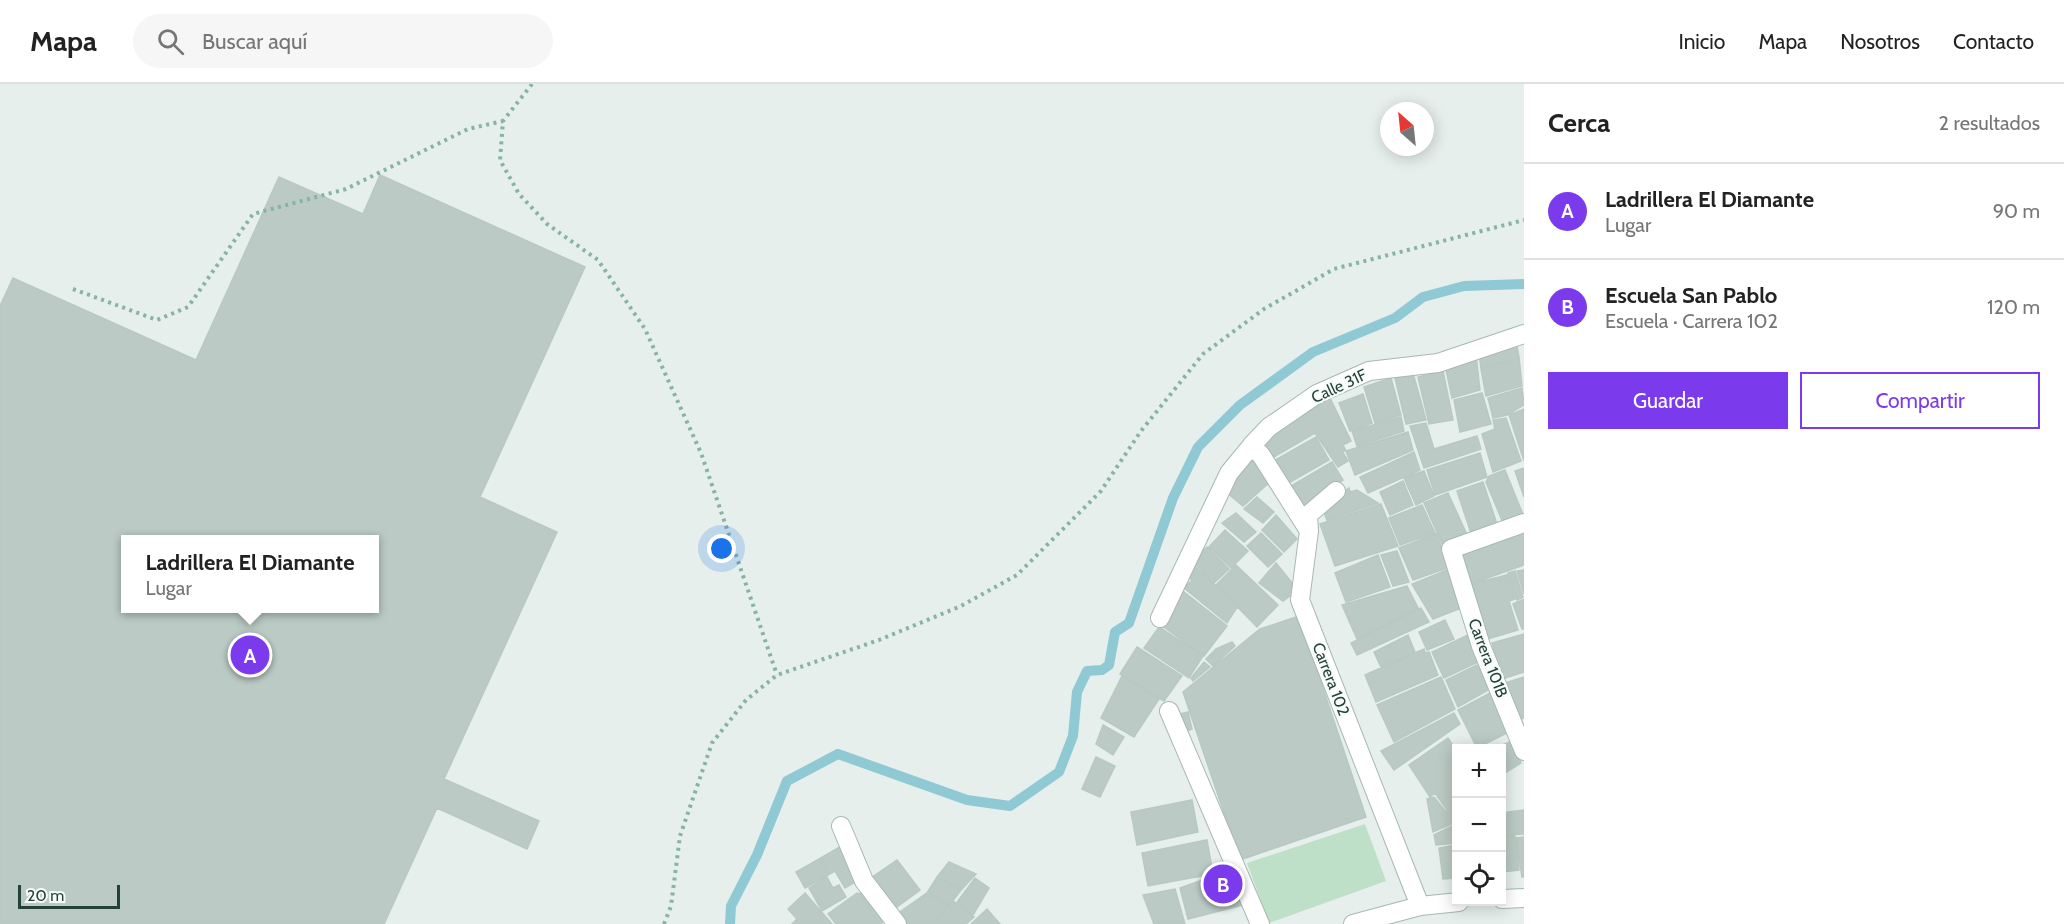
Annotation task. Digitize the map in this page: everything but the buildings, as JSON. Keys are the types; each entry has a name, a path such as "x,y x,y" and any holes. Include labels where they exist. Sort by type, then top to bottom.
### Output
{"street":[{"name":"Calle 31F","path":"1160,618 1229,473 1257,449 1269,427 1317,394 1369,371 1438,363 1524,334"},
{"path":"1257,449 1309,531"},
{"name":"Carrera 102","path":"1336,491 1308,515 1309,531 1300,600 1420,906"},
{"name":"Carrera 101B","path":"1524,523 1451,549 1481,646 1524,751"},
{"path":"1169,711 1260,924"},
{"path":"841,826 864,881 897,924"},
{"path":"1506,899 1524,898"},
{"path":"1353,924 1420,906 1452,903"}],"path":[{"path":"532,84 503,121 500,160 519,194 547,224 598,260 645,329 701,453 777,675"},
{"path":"73,289 157,320 188,307 253,214 346,189 468,129 503,121"},
{"path":"664,924 671,906 680,836 712,743 746,700 777,675 961,606 1017,575 1101,491 1141,431 1203,354 1264,309 1334,269 1524,220"}],"green space":[{"path":"1365,824 1386,881 1269,923 1247,863"}],"waterway":[{"path":"730,924 731,906 757,855 787,781 838,754 967,800 1010,806 1059,772 1073,736 1077,692 1087,671 1102,670 1109,665 1115,632 1129,623 1173,498 1198,447 1240,405 1313,352 1395,318 1423,297 1464,286 1524,284"}],"place":[{"name":"Ladrillera El Diamante","path":"250,655"},
{"name":"Escuela San Pablo","path":"1223,884"}]}
